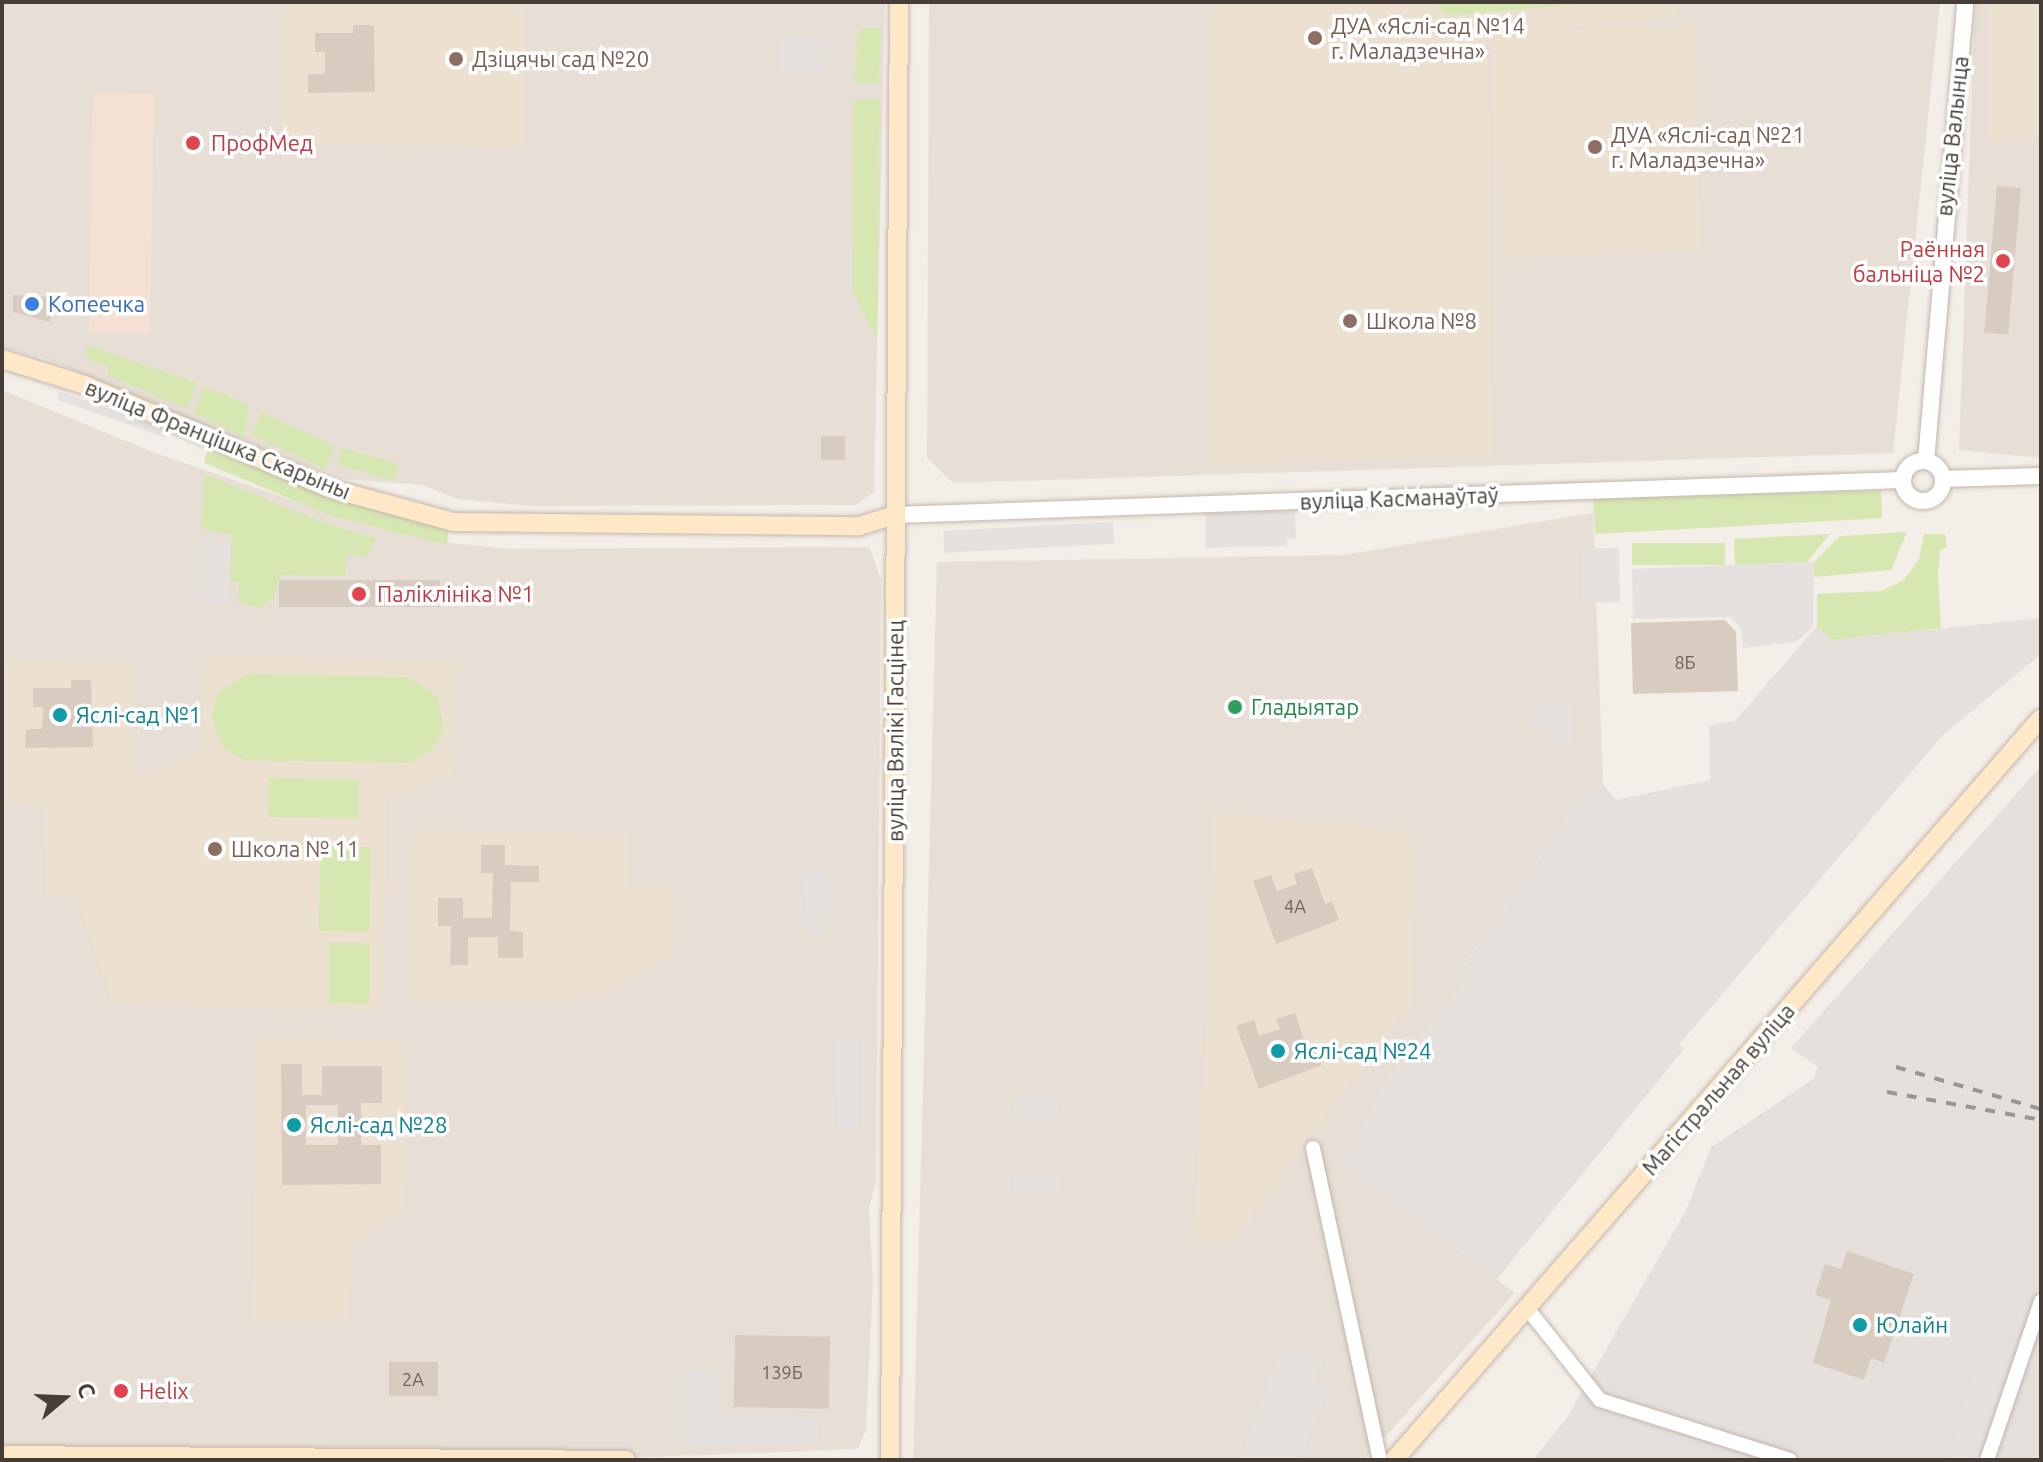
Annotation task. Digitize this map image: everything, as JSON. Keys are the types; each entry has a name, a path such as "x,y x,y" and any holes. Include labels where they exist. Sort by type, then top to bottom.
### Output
{"main road":[{"name":"вуліца Вялікі Гасцінец","path":"890,1460 899,2"},
{"name":"вуліца Францішка Скарыны","path":"2,359 85,385 329,488 453,522 818,522 859,514 895,515"},
{"name":"Магістральная вуліца","path":"1394,1460 2041,718"},
{"path":"2,1455 626,1460"}],"street":[{"name":"вуліца Валынца","path":"1926,461 1965,2"},
{"path":"1943,479 1939,494 1922,502 1910,496 1903,480 1910,466 1926,461 1943,479 2041,476"},
{"name":"вуліца Касманаўтаў","path":"895,515 1903,480"},
{"path":"1313,1148 1380,1460"},
{"path":"1987,1460 2041,1301"},
{"path":"1527,1308 1600,1400 1790,1460"}],"shaded area":[{"path":"2,2 885,2 874,492 856,505 533,506 457,499 423,485 329,478 44,358 2,348"},
{"path":"281,2 511,2 524,11 524,149 281,142"},
{"path":"929,2 1940,2 1893,453 953,483 927,458"},
{"name":"Школа №8","path":"1209,2 1674,2 1676,18 1487,34 1492,457 1209,464"},
{"path":"1975,2 2041,2 2041,458 1959,450"},
{"path":"1988,2 2041,2 2041,141 1988,141"},
{"name":"ДУА «Яслі-сад №21 г. Маладзечна»","path":"1693,25 1701,251 1498,258 1490,32"},
{"path":"781,36 823,37 822,74 780,73"},
{"path":"93,92 154,93 150,334 89,333"},
{"path":"2,390 150,451 338,516 434,541 508,549 869,547 881,580 876,1182 869,1207 873,1282 866,1430 858,1449 624,1458 2,1449"},
{"path":"58,391 166,430 164,437 58,400"},
{"path":"1295,511 1296,538 1287,539 1287,546 1205,548 1206,513"},
{"path":"1593,513 1603,784 1576,805 1458,974 1465,983 1384,1085 1344,1163 1515,1293 1364,1460 913,1460 937,562 1343,555"},
{"path":"1113,522 1114,544 944,553 943,531"},
{"path":"202,543 230,544 228,604 200,603"},
{"path":"1619,548 1620,602 1583,603 1582,549"},
{"path":"1814,562 1813,627 1796,642 1743,648 1741,629 1730,617 1633,619 1632,569"},
{"path":"2041,618 2041,654 1942,736 1679,1045 1684,1049 1497,1279 1343,1163 1384,1085 1465,983 1458,975 1576,805 1603,784 1616,800 1710,780 1709,726 1735,721 1817,626 1831,640"},
{"name":"Школа № 11","path":"203,656 456,661 453,775 387,797 382,1012 113,1004 77,897 46,896 44,803 2,805 2,660 136,662 135,777 200,753"},
{"path":"1572,706 1573,742 1553,742 1553,728 1530,729 1529,707"},
{"path":"2041,766 2041,1460 1533,1460 1568,1416 1686,1210 1711,1147 1813,1079 1818,1067 1791,1048"},
{"path":"1212,812 1414,832 1412,1002 1233,1241 1193,1243 1209,997"},
{"path":"410,830 627,835 628,887 671,887 670,954 605,997 409,998"},
{"path":"802,872 825,873 824,934 809,934"},
{"path":"259,1037 409,1041 404,1211 350,1246 348,1320 252,1319"},
{"path":"836,1038 857,1038 859,1129 838,1129"},
{"path":"1015,1098 1057,1098 1057,1117 1015,1117"},
{"path":"1014,1173 1060,1175 1059,1196 1013,1194"},
{"path":"1284,1346 1323,1362 1315,1381 1329,1387 1300,1460 1239,1460"},
{"path":"1979,1353 2007,1361 1978,1460 1948,1460"},
{"path":"681,1372 717,1372 717,1417 817,1420 818,1444 680,1445"}],"green space":[{"path":"1433,2 1609,2 1448,15"},
{"path":"865,28 881,28 879,83 855,82 858,33"},
{"path":"853,99 880,100 877,339 852,289"},
{"path":"86,345 197,383 187,409 108,375 108,365 88,360"},
{"path":"204,386 249,405 245,438 194,413"},
{"path":"262,412 335,446 325,469 251,435"},
{"path":"209,446 449,527 447,545 332,516 204,463"},
{"path":"342,448 399,464 394,481 337,464"},
{"path":"204,474 330,525 376,538 367,557 347,554 345,576 280,575 274,598 259,608 238,602 239,582 229,581 232,535 201,528"},
{"path":"1881,491 1882,518 1595,534 1593,498"},
{"path":"1907,532 1891,570 1814,577 1814,562 1840,536"},
{"path":"1830,534 1807,562 1735,565 1734,539"},
{"path":"1924,534 1945,534 1947,547 1940,550 1938,575 1941,628 1831,640 1817,626 1817,594 1882,591 1904,580 1919,559"},
{"path":"1632,543 1725,543 1725,565 1632,565"},
{"path":"247,674 409,677 437,696 444,729 431,751 409,763 246,760 223,748 211,717 218,693"},
{"path":"269,778 359,780 358,819 268,817"},
{"path":"320,846 371,847 370,932 319,931"},
{"path":"330,943 370,944 369,1004 329,1003"}],"building":[{"path":"353,25 374,25 375,92 308,93 308,74 325,74 325,52 315,52 315,33 353,33"},
{"name":"Раённая бальніца №2","path":"1997,186 2021,188 2008,335 1984,332"},
{"name":"Копеечка","path":"13,295 51,297 50,322 13,312"},
{"path":"821,436 845,436 845,460 821,460"},
{"name":"Паліклініка №1","path":"279,580 440,580 440,607 279,607"},
{"path":"1725,620 1736,632 1738,691 1633,694 1631,623"},
{"name":"Яслі-сад №1","path":"71,680 91,680 93,747 25,748 26,729 42,729 43,707 33,707 33,688 71,688"},
{"path":"481,845 505,845 505,865 539,866 539,882 511,882 510,931 523,932 523,958 498,958 498,937 468,937 468,965 450,965 451,926 438,926 438,898 463,898 463,918 492,918 493,873 481,873"},
{"path":"1312,868 1325,904 1332,901 1339,920 1276,944 1253,881 1271,875 1277,891 1297,884 1294,874"},
{"name":"Яслі-сад №24","path":"1295,1013 1307,1049 1315,1046 1322,1065 1259,1089 1236,1026 1254,1020 1259,1036 1280,1029 1276,1019"},
{"name":"Яслі-сад №28","path":"281,1064 302,1064 302,1095 322,1095 322,1066 382,1066 382,1103 361,1103 361,1145 381,1145 381,1184 282,1185","holes":["306,1105 338,1105 338,1145 306,1145"]},
{"name":"Юлайн","path":"1847,1251 1914,1274 1884,1363 1871,1358 1864,1380 1813,1363 1831,1300 1815,1295 1825,1264 1841,1269"},
{"path":"735,1335 830,1337 829,1409 734,1407"},
{"path":"389,1362 438,1362 438,1396 389,1396"}],"railway":[{"path":"1896,1067 2041,1109"},
{"path":"1887,1092 2041,1120"}],"place":[{"name":"ДУА «Яслі-сад №14 г. Маладзечна»","path":"1315,38"},
{"name":"Дзіцячы сад №20","path":"456,59"},
{"name":"ПрофМед","path":"193,143"},
{"name":"ДУА «Яслі-сад №21 г. Маладзечна»","path":"1595,147"},
{"name":"Раённая бальніца №2","path":"2003,261"},
{"name":"Копеечка","path":"32,304"},
{"name":"Школа №8","path":"1350,321"},
{"name":"Паліклініка №1","path":"359,594"},
{"name":"Гладыятар","path":"1235,707"},
{"name":"Яслі-сад №1","path":"60,715"},
{"name":"Школа № 11","path":"215,849"},
{"name":"Яслі-сад №24","path":"1278,1051"},
{"name":"Яслі-сад №28","path":"294,1125"},
{"name":"Юлайн","path":"1860,1325"},
{"name":"Helix","path":"121,1391"}]}
